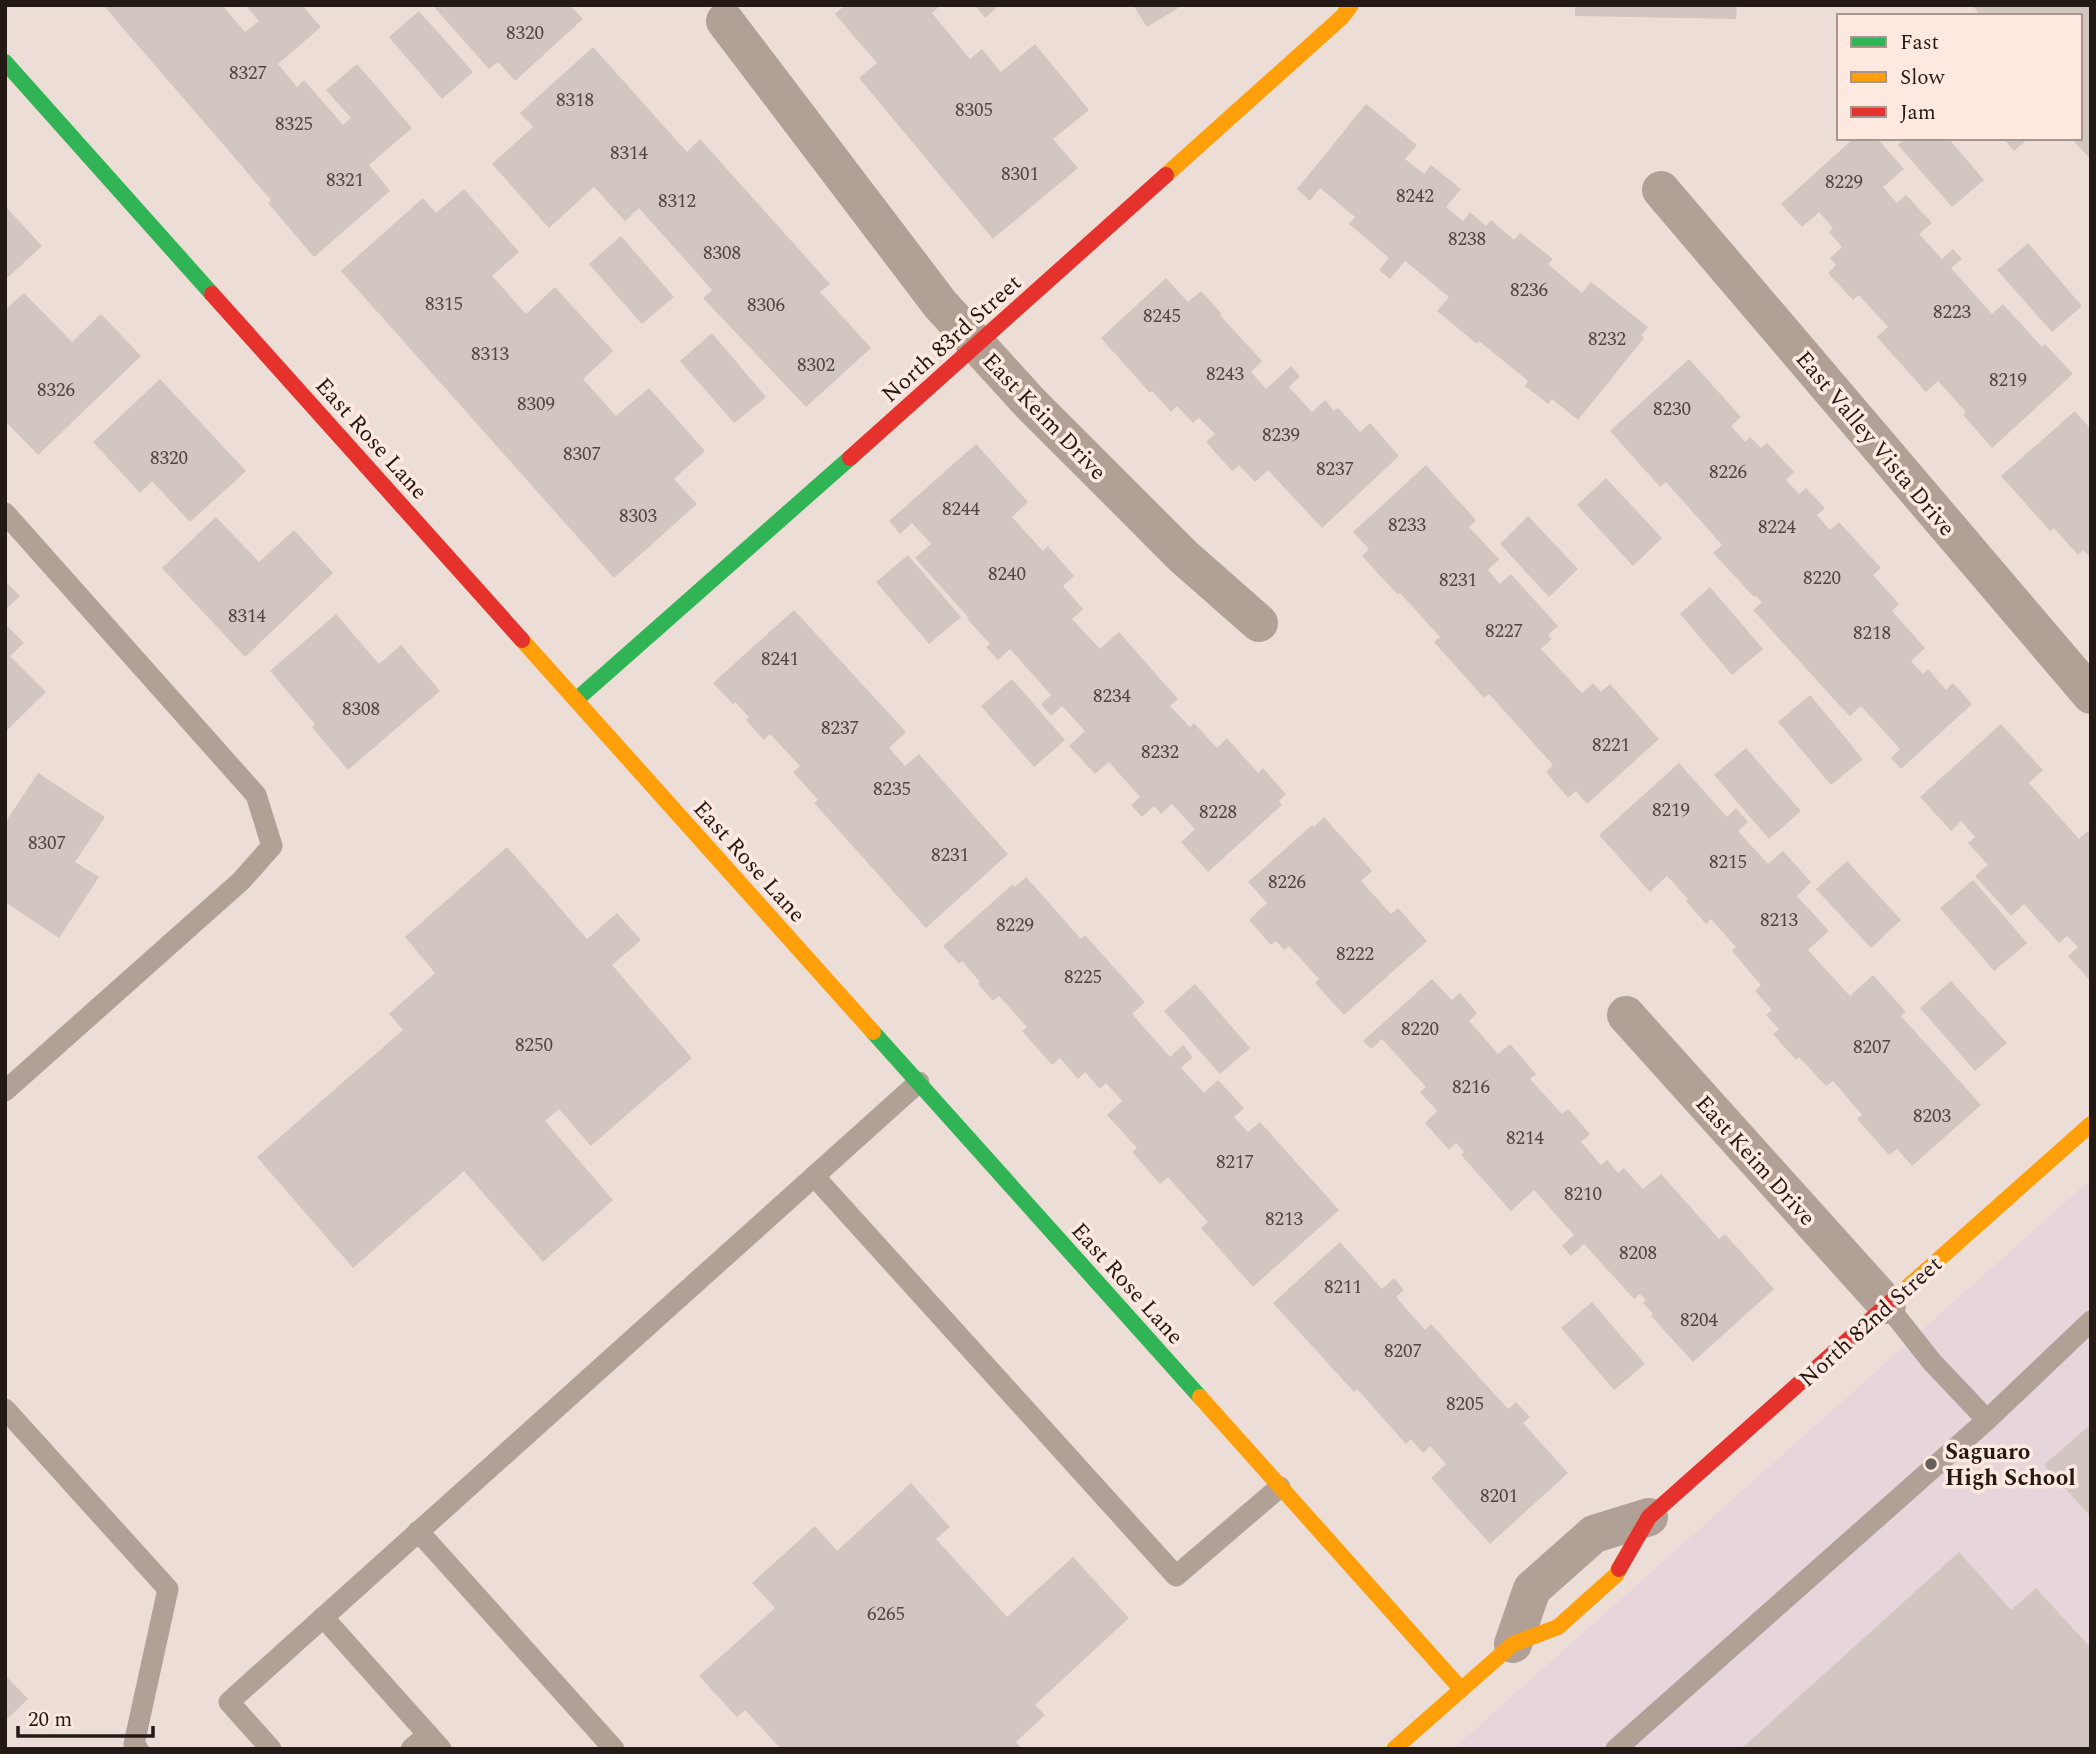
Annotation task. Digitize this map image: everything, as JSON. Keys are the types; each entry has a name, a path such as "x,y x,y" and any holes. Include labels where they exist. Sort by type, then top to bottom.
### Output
{"street":[{"name":"North 83rd Street","path":"576,700 977,345 1342,17 1351,5"},
{"name":"East Keim Drive","path":"725,21 940,304 1030,402 1184,557 1259,624"},
{"name":"East Rose Lane","path":"5,62 1461,1689"},
{"name":"East Valley Vista Drive","path":"1661,190 2091,695"},
{"name":"East Keim Drive","path":"1626,1015 1887,1305"},
{"name":"North 82nd Street","path":"1394,1749 1513,1644 1532,1590 1594,1534 1648,1517 2091,1124"}],"lane":[{"path":"5,513 256,795 272,846 241,881 5,1091"},
{"path":"271,1749 229,1702 919,1082"},
{"path":"814,1176 1176,1576 1280,1487"},
{"path":"1887,1305 1932,1362 1987,1420"},
{"path":"1616,1749 1987,1420 2091,1321"},
{"path":"5,1409 168,1589 134,1744 138,1749"},
{"path":"418,1531 614,1749"},
{"path":"323,1617 434,1742 411,1749"}],"shaded area":[{"name":"Saguaro High School","path":"2091,1179 2091,1749 1453,1749"}],"building":[{"path":"103,5 222,5 245,32 259,21 245,5 302,5 321,27 278,64 297,87 304,80 343,125 351,118 326,90 357,64 412,128 369,165 390,191 314,257 268,203 271,200"},
{"path":"432,5 570,5 583,19 515,81 498,62 489,69"},
{"path":"845,5 941,5 932,13 970,59 982,49 1001,72 1035,44 1089,110 1053,139 1078,168 993,239 859,78 877,63 835,14"},
{"path":"975,5 1000,5 985,18"},
{"path":"1133,5 1183,5 1147,27"},
{"path":"1575,5 1737,5 1736,19 1575,16"},
{"path":"1972,5 2091,5 2091,160 2073,140 2082,140 2082,14 1976,14 1978,12"},
{"path":"419,11 473,72 442,99 389,37"},
{"path":"593,47 687,152 700,139 830,284 820,292 871,348 806,407 703,298 712,290 639,208 625,221 594,187 549,228 492,164 533,127 520,113"},
{"path":"1366,104 1417,145 1405,159 1424,174 1431,165 1461,189 1446,207 1463,221 1470,212 1486,226 1491,220 1514,240 1520,233 1553,259 1548,264 1582,293 1591,282 1648,327 1641,335 1644,338 1578,420 1552,399 1548,404 1525,386 1528,381 1437,311 1449,297 1405,261 1390,279 1379,270 1389,258 1349,224 1355,217 1320,188 1310,201 1297,189"},
{"path":"1852,140 1879,140 1904,169 1883,187 1897,203 1906,195 1932,223 1919,234 1942,259 1953,249 1962,259 1951,268 1992,314 2003,304 2042,347 2045,344 2073,374 1992,448 1963,415 1966,412 1938,381 1926,392 1877,337 1888,327 1859,295 1853,300 1828,273 1836,265 1830,258 1842,247 1829,232 1833,228 1819,212 1802,227 1781,204"},
{"path":"1904,140 1950,140 1984,180 1952,207 1898,145"},
{"path":"2005,140 2027,140 2014,151"},
{"path":"464,189 519,252 492,276 526,314 555,287 613,351 583,379 616,416 649,388 705,451 674,479 697,504 614,578 341,271 423,198 436,213"},
{"path":"5,206 42,246 5,280"},
{"path":"621,236 674,297 642,324 589,264"},
{"path":"2028,243 2082,306 2052,332 1997,270"},
{"path":"1166,278 1188,302 1201,291 1222,314 1220,315 1262,361 1251,372 1266,389 1291,366 1300,376 1289,387 1312,412 1325,400 1334,411 1338,408 1360,432 1370,423 1399,456 1322,528 1268,470 1255,482 1239,465 1232,471 1206,442 1215,434 1199,418 1193,423 1177,406 1171,412 1152,391 1150,393 1101,338"},
{"path":"24,293 72,342 101,314 141,356 38,455 5,421 5,310"},
{"path":"712,333 766,397 734,423 680,361"},
{"path":"1689,359 1741,417 1731,426 1745,442 1750,437 1761,448 1767,443 1794,472 1786,480 1799,494 1806,488 1825,508 1817,515 1830,530 1839,522 1881,568 1873,575 1899,604 1892,611 1925,648 1911,661 1923,674 1928,669 1946,690 1953,683 1972,704 1901,769 1891,758 1900,749 1861,706 1850,716 1841,707 1753,610 1762,602 1754,597 1713,553 1722,545 1666,482 1660,487 1610,431"},
{"path":"160,379 246,471 190,522 152,481 140,493 93,442"},
{"path":"2075,411 2091,429 2091,558 2083,550 2078,555 2054,528 2050,531 2001,476"},
{"path":"976,444 1028,502 1012,517 1043,551 1048,546 1074,576 1063,586 1083,609 1072,619 1100,649 1119,632 1178,699 1170,706 1190,727 1194,723 1217,748 1227,738 1258,773 1263,768 1286,794 1279,801 1282,805 1208,872 1181,842 1195,829 1172,804 1161,814 1154,806 1142,817 1131,805 1140,797 1109,762 1095,774 1069,746 1085,731 1062,706 1051,716 1041,704 1051,695 1010,649 998,660 986,647 990,644 915,558 931,544 912,523 900,534 889,521"},
{"path":"1426,465 1476,520 1469,527 1499,559 1488,570 1500,584 1511,574 1558,626 1548,635 1552,639 1541,649 1582,693 1593,683 1601,692 1610,684 1659,739 1587,804 1576,791 1568,798 1546,772 1553,765 1489,694 1484,698 1434,642 1440,637 1362,556 1369,549 1353,532"},
{"path":"1606,478 1662,538 1633,566 1577,505"},
{"path":"1528,516 1578,569 1549,597 1500,544"},
{"path":"216,517 259,562 294,530 333,573 245,657 162,568"},
{"path":"908,555 961,617 929,644 876,582"},
{"path":"5,581 20,596 5,610"},
{"path":"1710,587 1763,649 1732,675 1680,614"},
{"path":"794,610 906,732 889,748 905,766 919,754 1008,854 926,928 814,803 818,800 793,772 800,766 770,734 764,740 746,720 749,717 713,683"},
{"path":"336,614 379,664 401,645 440,691 348,770 312,727 315,724 270,671"},
{"path":"5,624 24,643 10,656 46,692 5,732"},
{"path":"1012,679 1065,740 1034,767 981,706"},
{"path":"1810,695 1863,759 1831,785 1778,722"},
{"path":"2001,724 2043,770 2029,783 2079,839 2088,831 2091,834 2091,982 2068,956 2078,947 2067,936 2059,943 2024,904 2011,916 1975,876 1988,865 1968,843 1975,837 1961,821 1951,831 1920,797"},
{"path":"1746,748 1801,811 1769,839 1714,775"},
{"path":"1679,763 1727,817 1736,808 1748,822 1738,831 1768,864 1783,851 1811,882 1797,896 1829,931 1808,950 1850,996 1873,975 1906,1012 1901,1016 1981,1105 1912,1166 1897,1149 1889,1155 1857,1119 1862,1115 1833,1081 1826,1086 1799,1057 1796,1060 1773,1034 1779,1029 1766,1015 1772,1010 1755,991 1761,985 1732,951 1736,947 1711,919 1706,924 1667,876 1650,892 1599,835"},
{"path":"38,773 105,817 75,862 99,877 59,938 5,902 5,823"},
{"path":"1324,817 1372,871 1361,881 1391,914 1398,908 1427,941 1344,1015 1315,983 1319,979 1289,946 1284,950 1276,941 1271,945 1249,920 1267,903 1248,882"},
{"path":"507,847 587,939 617,913 641,940 612,965 692,1058 591,1146 559,1109 545,1121 613,1200 543,1262 464,1171 353,1268 257,1157 403,1030 389,1014 435,973 405,937"},
{"path":"1847,861 1901,920 1871,948 1816,889"},
{"path":"1026,877 1081,939 1085,935 1145,1002 1132,1014 1170,1057 1183,1045 1193,1057 1181,1068 1204,1093 1218,1080 1244,1108 1234,1117 1248,1132 1260,1122 1339,1210 1253,1287 1201,1228 1208,1222 1168,1177 1160,1184 1132,1152 1137,1148 1107,1115 1122,1101 1106,1083 1100,1089 1085,1072 1078,1079 1060,1058 1052,1065 1022,1031 1027,1027 999,996 993,1001 962,961 959,964 943,946 1013,884 1015,887"},
{"path":"1973,880 2027,943 1994,971 1940,908"},
{"path":"1432,979 1452,1000 1460,993 1477,1013 1469,1021 1498,1054 1510,1044 1536,1074 1530,1079 1562,1114 1568,1109 1590,1134 1581,1142 1601,1165 1607,1160 1618,1173 1624,1168 1643,1189 1661,1174 1719,1239 1725,1234 1774,1289 1693,1362 1651,1316 1653,1314 1643,1303 1646,1300 1640,1294 1634,1299 1584,1244 1571,1256 1562,1246 1574,1235 1534,1190 1511,1211 1461,1155 1464,1152 1456,1143 1449,1150 1425,1123 1437,1111 1420,1092 1426,1087 1382,1039 1371,1049 1363,1041"},
{"path":"1951,981 2007,1043 1975,1071 1920,1008"},
{"path":"1195,984 1250,1048 1220,1074 1164,1011"},
{"path":"1340,1242 1382,1289 1394,1278 1404,1290 1396,1297 1425,1330 1431,1324 1508,1409 1516,1402 1530,1417 1523,1423 1568,1473 1490,1544 1431,1478 1446,1464 1430,1446 1423,1453 1411,1439 1406,1444 1357,1389 1354,1392 1273,1303"},
{"path":"1592,1302 1645,1364 1614,1390 1561,1328"},
{"path":"2091,1424 2091,1517 2044,1465"},
{"path":"911,1483 950,1527 936,1539 1007,1617 1073,1557 1129,1618 1035,1705 1045,1715 1016,1742 1022,1749 781,1749 745,1710 737,1717 699,1676 775,1608 752,1583 815,1526 837,1551"},
{"path":"1959,1552 2011,1610 2036,1588 2091,1648 2091,1749 1741,1749"},
{"path":"5,1675 28,1699 5,1721"}],"traffic: fast":[{"path":"5,62 212,294"},
{"path":"576,700 850,458"},
{"path":"873,1032 1200,1397"}],"traffic: slow":[{"path":"1166,175 1342,17 1351,5"},
{"path":"522,640 873,1032"},
{"path":"1894,1299 2091,1124"},
{"path":"1200,1397 1461,1689"},
{"path":"1394,1749 1513,1644 1558,1627 1616,1575 1619,1569"}],"traffic: jam":[{"path":"850,458 1166,175"},
{"path":"212,294 522,640"},
{"path":"1619,1569 1649,1517 1894,1299"}],"place":[{"name":"Saguaro High School","path":"1931,1464"}]}
